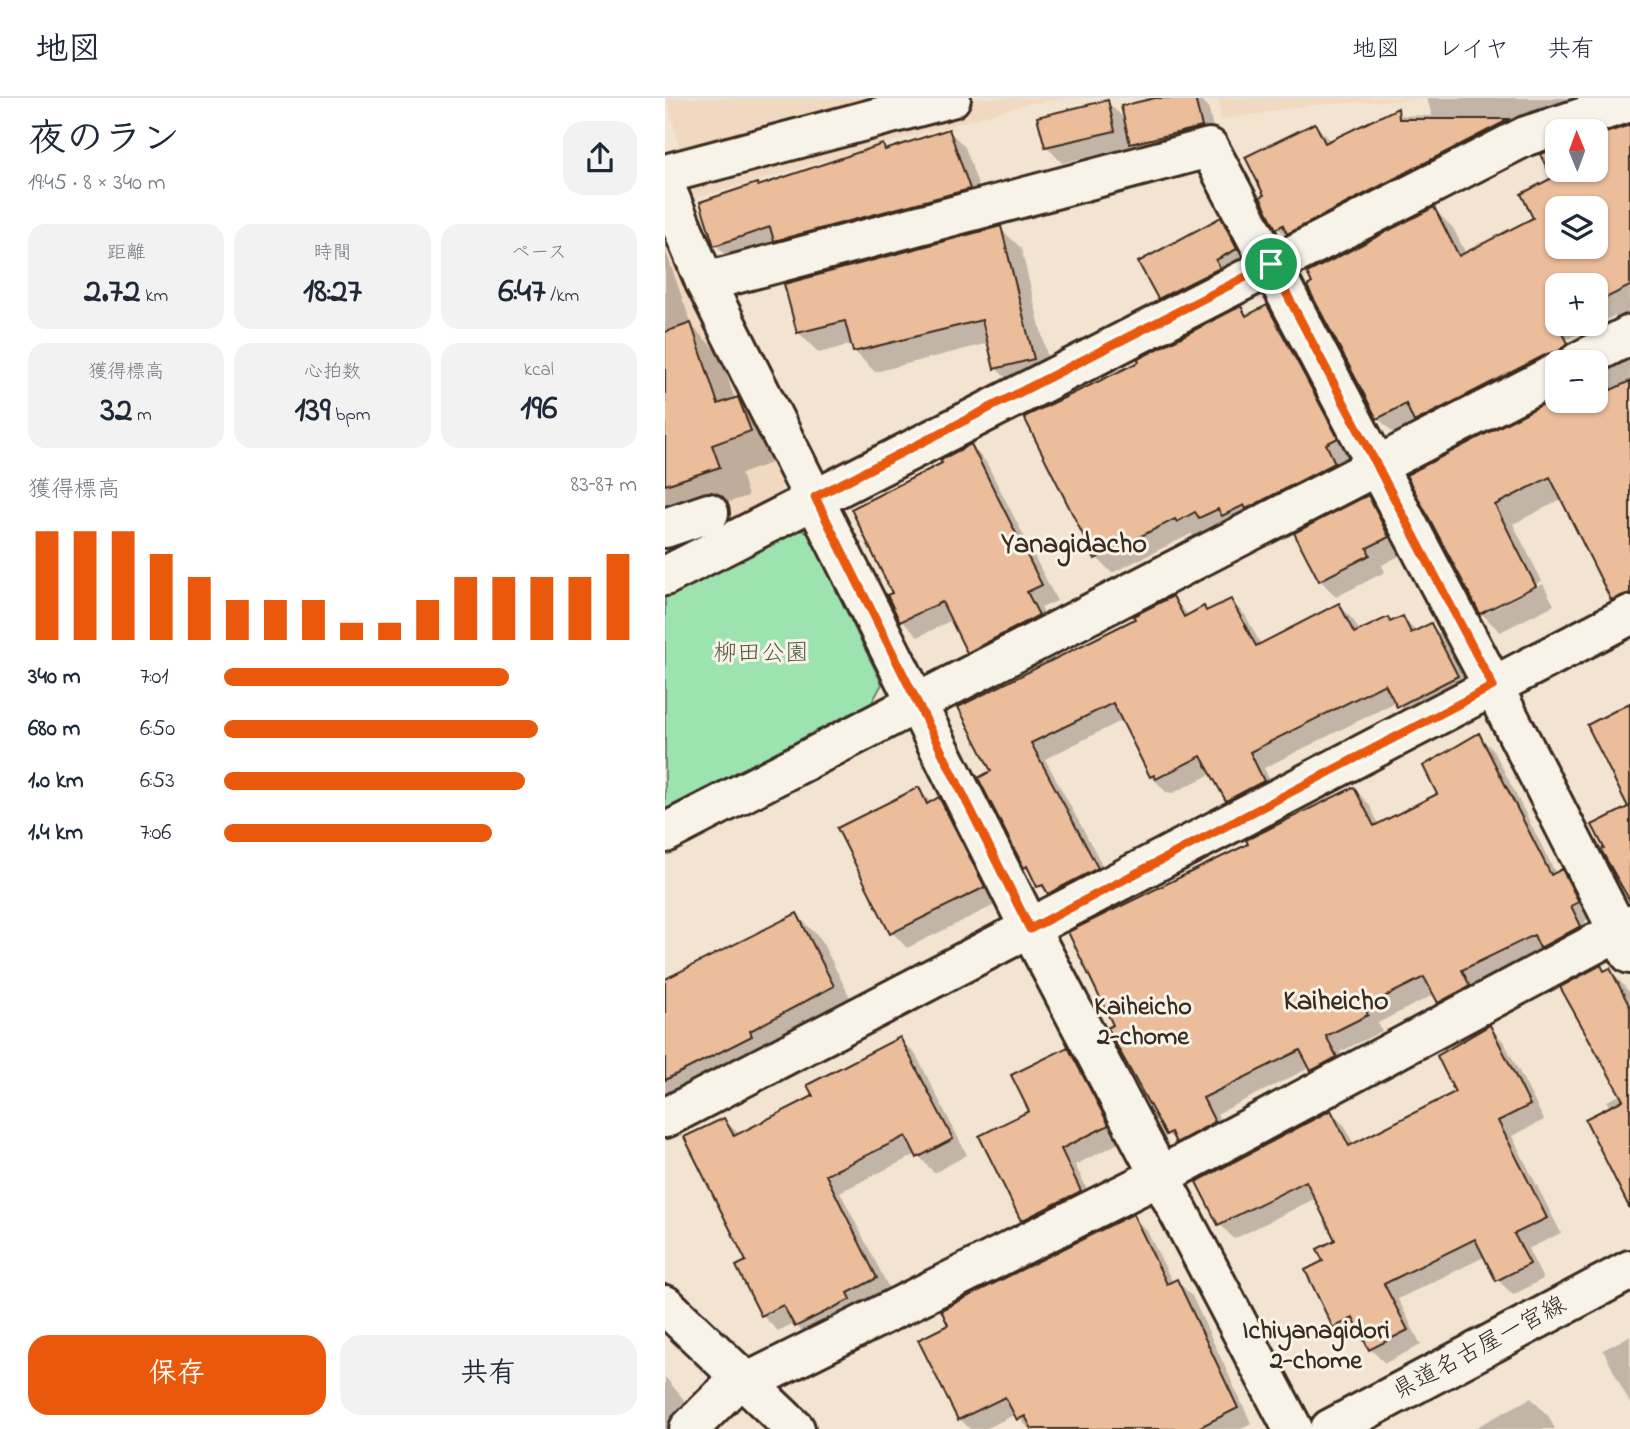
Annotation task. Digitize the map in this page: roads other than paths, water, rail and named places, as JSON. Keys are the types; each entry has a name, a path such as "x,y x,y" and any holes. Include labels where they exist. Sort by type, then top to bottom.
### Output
{"street":[{"path":"665,174 951,98"},
{"path":"665,576 1526,136 1630,102"},
{"path":"689,1429 745,1379 1162,1175 1626,937 1209,148 705,282"},
{"path":"665,186 705,282 1030,929 1162,1175 1293,1429"},
{"path":"1601,350 1630,335"},
{"path":"665,833 1545,379"},
{"path":"665,528 709,513"},
{"path":"665,1118 1630,615"},
{"name":"県道名古屋一宮線","path":"1330,1429 1630,1270"},
{"path":"665,1305 795,1429"}],"district":[{"name":"Yanagidacho","path":"1074,545"},
{"name":"Kaiheicho","path":"1336,1002"},
{"name":"Kaiheicho 2-chome","path":"1143,1023"},
{"name":"Ichiyanagidori 2-chome","path":"1316,1347"}],"park label":[{"name":"柳田公園","path":"761,654"}]}
